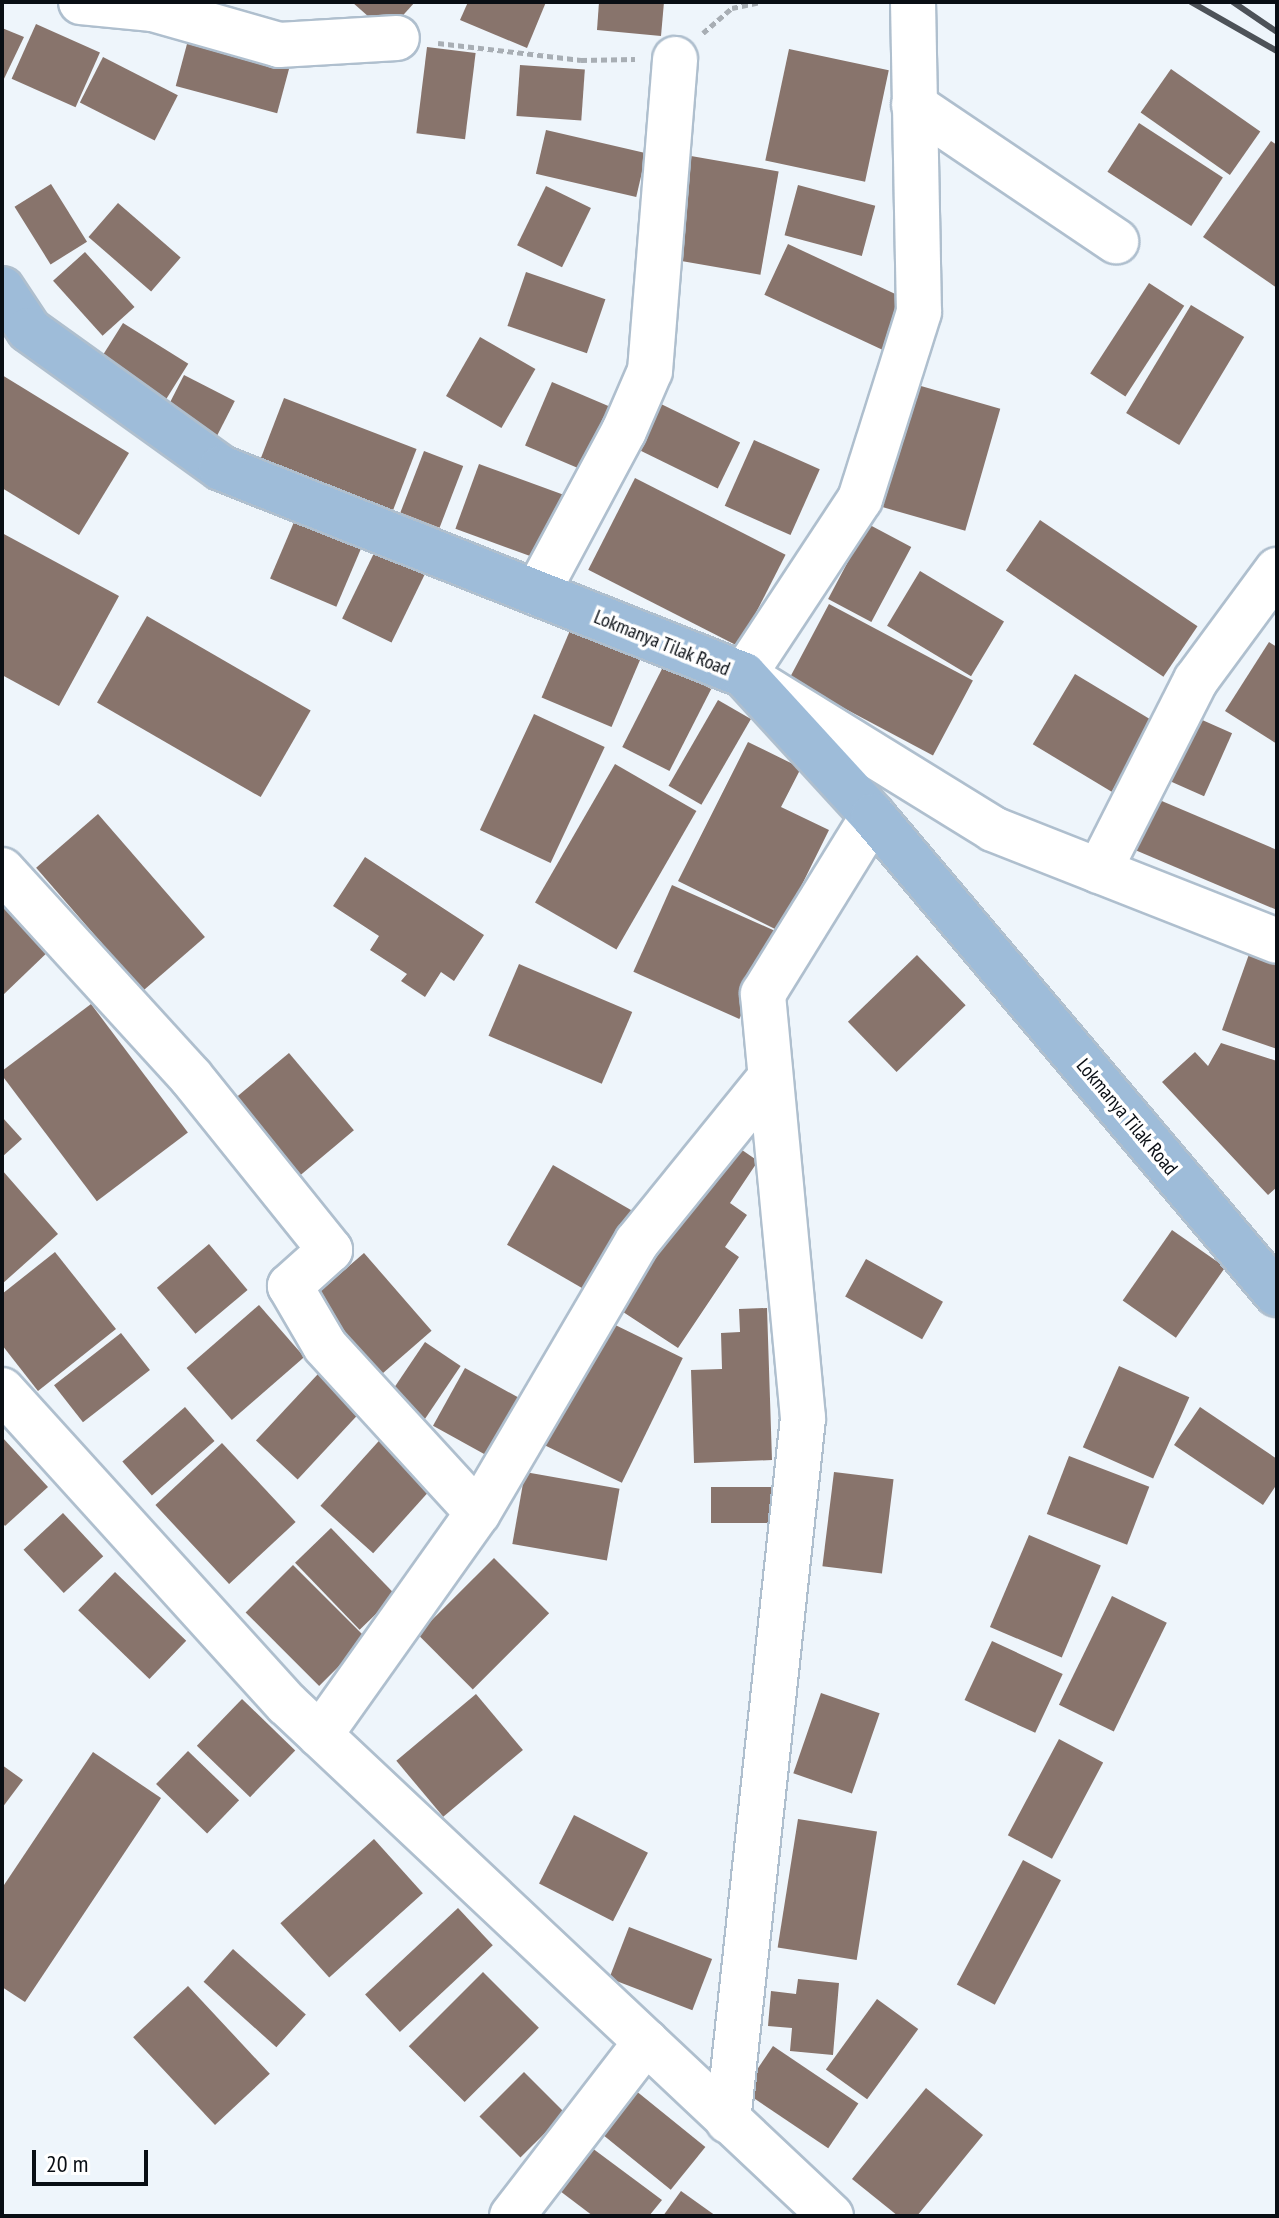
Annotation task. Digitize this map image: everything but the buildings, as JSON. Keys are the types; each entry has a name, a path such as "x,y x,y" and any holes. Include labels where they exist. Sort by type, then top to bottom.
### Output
{"main road":[{"name":"Lokmanya Tilak Road","path":"4,297 29,330 221,468 744,675 873,816 1277,1294"}],"street":[{"path":"81,2 153,9 279,45 397,38"},
{"path":"913,2 919,312 860,499 744,675 993,829 1277,941"},
{"path":"537,593 624,431 650,371 675,59"},
{"path":"914,105 1116,241"},
{"path":"1099,871 1196,680 1277,570"},
{"path":"728,2121 803,1418 763,994 873,816"},
{"path":"2,870 191,1077 330,1250 290,1286 325,1346 478,1513"},
{"path":"320,1735 478,1513 637,1242 770,1078"},
{"path":"2,1390 320,1735 831,2216"},
{"path":"512,2216 646,2042"}],"path":[{"path":"397,38 581,60 675,59 732,8 760,2"}],"railway":[{"path":"1191,2 1277,51"},
{"path":"1233,2 1277,32"}]}
